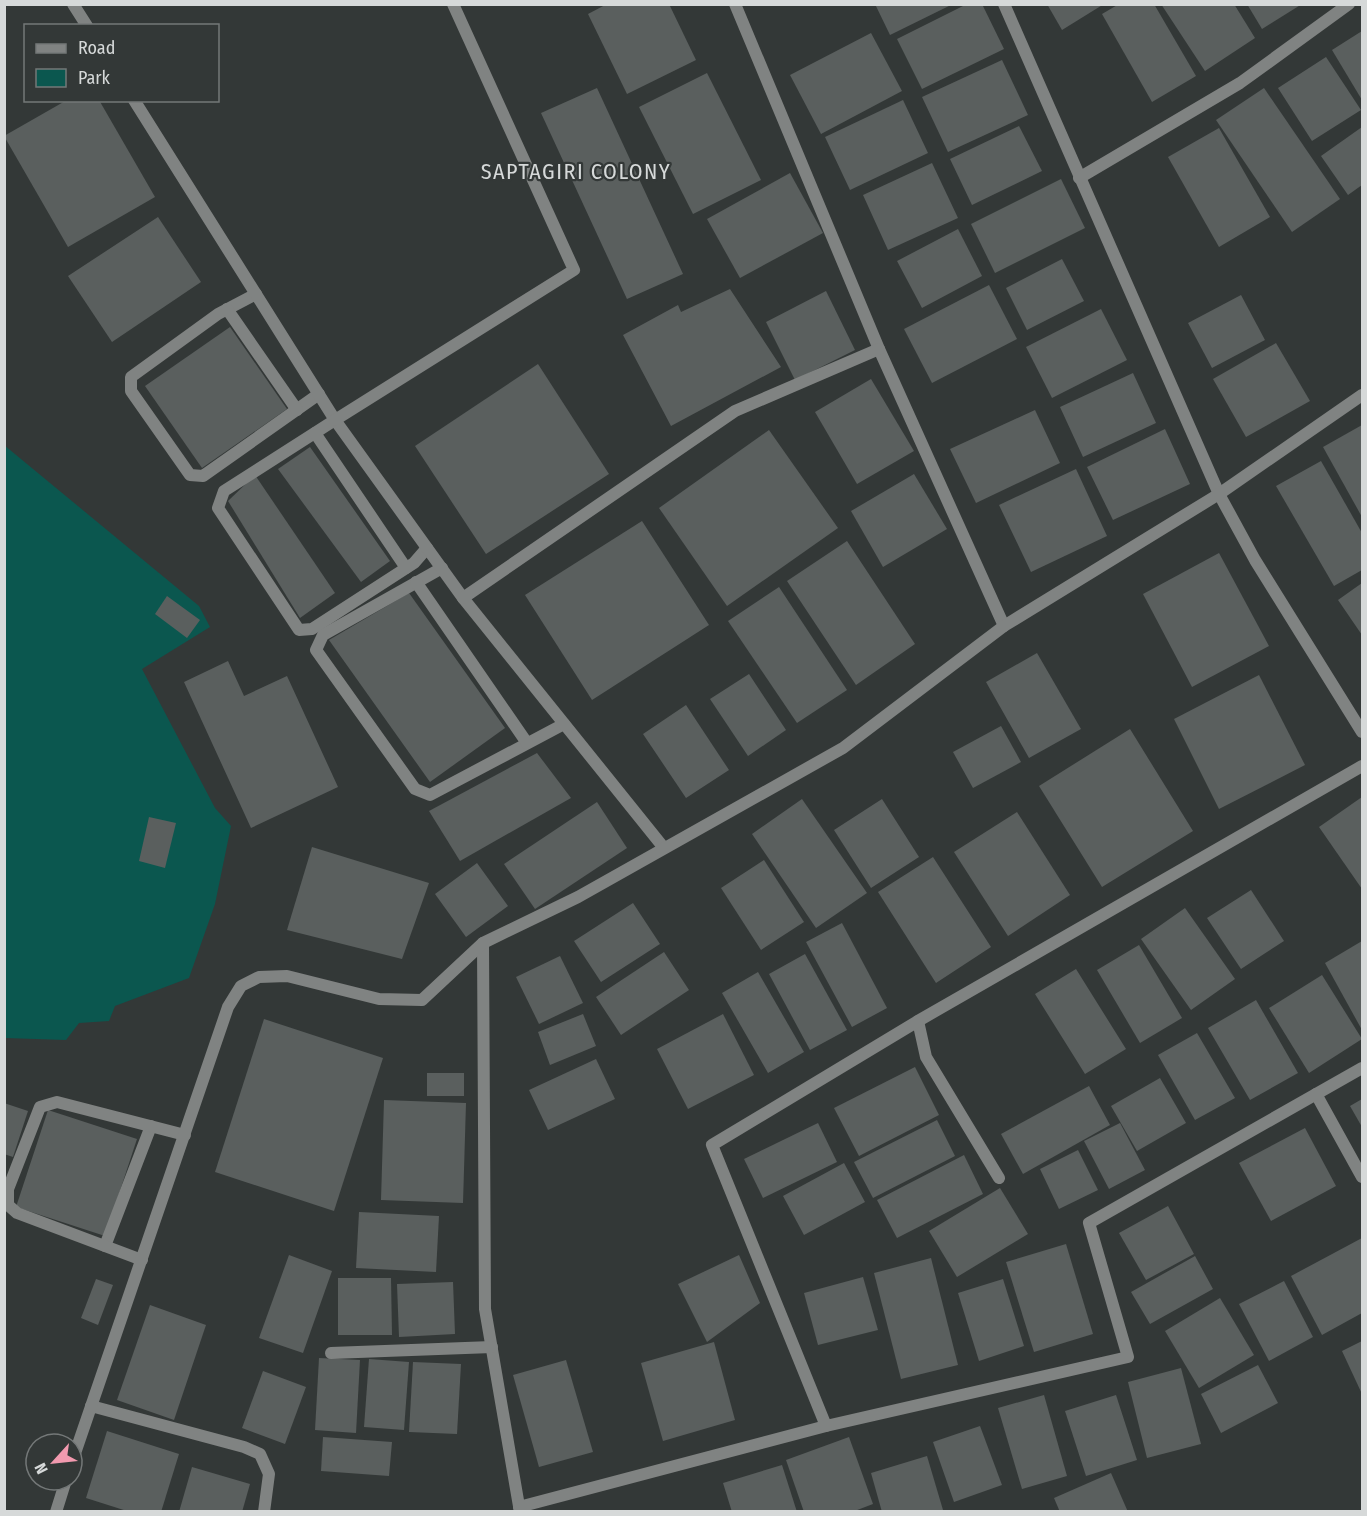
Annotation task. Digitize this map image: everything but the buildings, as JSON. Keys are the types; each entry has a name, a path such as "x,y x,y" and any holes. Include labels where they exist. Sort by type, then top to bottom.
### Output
{"street":[{"path":"73,4 86,24"},
{"path":"427,548 406,568 312,629 299,630 218,508 224,491 574,270 453,4"},
{"path":"735,4 879,349 1004,626"},
{"path":"1004,4 1219,494 1255,560 1362,732"},
{"path":"1079,178 1240,83 1349,4"},
{"path":"135,102 335,420 463,598 664,848"},
{"path":"255,294 227,309 131,377 131,391 190,475 203,476 319,394"},
{"path":"227,309 297,410"},
{"path":"463,598 735,411 879,349"},
{"path":"82,1432 228,1007 241,986 259,977 287,976 379,999 422,1000 483,943 578,897 843,748 1004,626 1219,494 1362,395"},
{"path":"315,433 406,568"},
{"path":"442,568 323,635 316,650 416,789 430,795 564,723"},
{"path":"416,582 527,743"},
{"path":"826,1426 712,1145 918,1022 1362,766"},
{"path":"483,943 485,1309 519,1509 826,1426 1128,1358 1089,1223 1362,1068"},
{"path":"918,1022 927,1057 999,1178"},
{"path":"1316,1094 1362,1177"},
{"path":"142,1260 16,1213 8,1205 8,1189 40,1107 57,1102 185,1135"},
{"path":"105,1246 151,1126"},
{"path":"331,1353 492,1347"},
{"path":"91,1406 244,1447 260,1454 268,1474 264,1512"},
{"path":"56,1512 62,1492"}],"green space":[{"path":"4,445 199,606 210,627 142,669 215,808 231,826 215,904 189,978 115,1006 109,1021 79,1023 66,1040 5,1038"}],"district":[{"name":"SAPTAGIRI COLONY","path":"576,171"}]}
